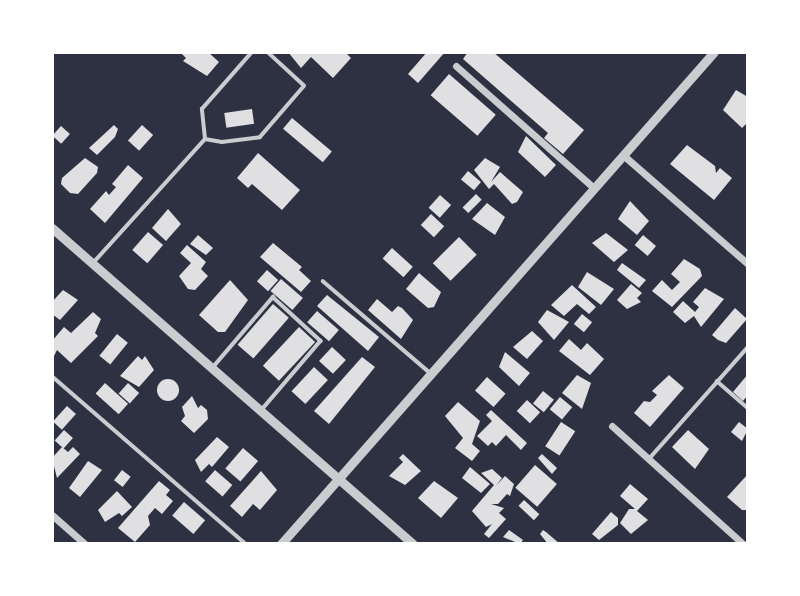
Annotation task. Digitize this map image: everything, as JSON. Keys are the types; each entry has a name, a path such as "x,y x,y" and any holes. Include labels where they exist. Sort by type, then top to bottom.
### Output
{"street":[{"path":"281,544 714,52"},
{"path":"456,66 594,188"},
{"path":"623,155 746,259"},
{"path":"52,229 413,544"},
{"path":"612,426 743,544"},
{"path":"52,515 86,544"}],"lane":[{"path":"93,264 205,139 202,109 251,52"},
{"path":"205,139 222,142 260,137 304,86 267,52"},
{"path":"323,281 430,374"},
{"path":"212,368 273,297 321,341 261,411"},
{"path":"649,459 747,347"},
{"path":"52,376 246,544"},
{"path":"717,381 747,408"}],"building":[{"path":"180,52 208,52 219,62 207,76 183,61 186,58"},
{"path":"288,52 345,52 351,58 333,78 311,57 301,68"},
{"path":"427,52 445,52 418,83 408,74"},
{"path":"468,52 493,52 584,130 563,154 544,138 548,133 463,59"},
{"path":"449,74 496,115 477,136 431,95"},
{"path":"736,90 748,97 748,122 742,128 723,110"},
{"path":"252,109 254,124 226,128 224,113"},
{"path":"292,118 332,151 323,162 283,129"},
{"path":"114,125 118,129 115,137 97,155 89,148"},
{"path":"142,125 153,135 139,151 128,141"},
{"path":"61,126 70,134 61,144 52,136"},
{"path":"526,136 556,165 545,177 518,152"},
{"path":"687,145 715,166 716,173 720,168 732,178 714,200 670,164"},
{"path":"258,153 300,190 282,210 252,184 248,188 237,178"},
{"path":"85,158 98,167 97,173 78,194 70,193 61,184 62,178"},
{"path":"485,158 500,167 491,182 500,172 523,192 517,202 512,204 494,184 489,189 474,170"},
{"path":"128,165 143,178 105,223 90,209 106,191 109,195 116,187 112,184"},
{"path":"468,171 481,182 474,190 461,179"},
{"path":"476,194 482,200 468,213 463,207"},
{"path":"440,195 451,205 440,218 429,208"},
{"path":"630,201 649,221 637,235 618,219"},
{"path":"487,203 505,217 495,235 472,219"},
{"path":"168,209 181,224 166,241 152,228"},
{"path":"431,214 444,226 434,237 421,225"},
{"path":"148,232 163,245 147,263 132,250"},
{"path":"606,233 628,250 614,262 592,243"},
{"path":"198,235 213,248 206,255 190,244"},
{"path":"643,235 656,246 648,256 635,245"},
{"path":"459,237 477,255 451,281 433,263"},
{"path":"273,243 302,267 299,270 311,281 301,292 260,257"},
{"path":"187,245 206,262 201,269 208,276 195,290 188,289 179,276 191,263 180,253"},
{"path":"392,248 413,267 403,277 383,258"},
{"path":"684,259 700,269 702,276 672,307 652,291 662,280 672,290 680,282 671,274"},
{"path":"622,263 646,280 639,288 617,270"},
{"path":"267,270 278,280 268,291 257,281"},
{"path":"587,272 614,289 601,305 578,287"},
{"path":"419,273 441,292 434,307 428,308 406,289"},
{"path":"281,279 303,298 292,310 271,291"},
{"path":"230,280 248,300 225,332 218,332 199,315"},
{"path":"631,284 642,293 637,298 641,302 627,309 617,300"},
{"path":"572,285 596,307 589,314 577,304 564,316 551,305"},
{"path":"705,288 724,299 701,327 694,316 685,323 673,312 683,301 695,312 699,307 693,302"},
{"path":"63,290 78,300 60,320 52,314 52,302"},
{"path":"327,295 379,337 368,351 317,306"},
{"path":"377,299 392,312 398,306 402,308 413,320 401,339 368,310"},
{"path":"273,304 289,318 253,359 238,345"},
{"path":"735,308 747,319 726,343 718,340 712,335"},
{"path":"547,310 569,322 554,340 538,322"},
{"path":"317,311 339,330 329,341 307,322"},
{"path":"93,312 101,319 95,333 98,336 71,363 57,350 52,360 52,341 64,327 71,333"},
{"path":"582,314 592,322 584,332 574,324"},
{"path":"299,327 315,342 279,381 263,366"},
{"path":"532,331 543,341 527,359 513,347"},
{"path":"117,334 128,343 110,365 99,356"},
{"path":"569,339 581,350 587,343 604,359 590,375 559,351"},
{"path":"332,347 346,360 333,374 319,361"},
{"path":"505,352 530,373 519,386 499,367"},
{"path":"138,356 142,360 145,356 154,370 139,387 120,376"},
{"path":"362,357 375,367 329,424 314,411"},
{"path":"314,367 328,380 305,404 291,391"},
{"path":"748,374 748,395 743,401 733,392"},
{"path":"577,375 591,383 582,409 562,393"},
{"path":"669,375 684,388 650,427 634,413 644,401 650,402 657,395 652,391"},
{"path":"487,377 506,394 494,407 475,390"},
{"path":"164,379 172,379 179,386 179,394 172,401 164,401 157,394 157,386"},
{"path":"105,383 128,404 119,414 96,393"},
{"path":"128,383 139,393 130,403 119,393"},
{"path":"543,391 554,400 544,412 533,403"},
{"path":"192,396 198,408 201,405 207,410 208,419 194,433 181,421 185,416 182,407"},
{"path":"560,397 572,407 562,420 550,409"},
{"path":"527,400 540,412 530,423 517,411"},
{"path":"458,402 480,421 472,444 480,451 472,461 455,448 463,438 445,416"},
{"path":"67,406 76,414 62,430 53,422"},
{"path":"491,410 527,443 521,450 506,435 496,446 492,442 488,446 477,436 492,421 486,415"},
{"path":"561,422 575,431 559,456 545,446"},
{"path":"739,422 748,429 742,441 731,432"},
{"path":"64,430 73,438 64,448 55,440"},
{"path":"688,430 709,449 695,469 672,447"},
{"path":"217,437 229,447 212,467 209,464 201,472 195,460"},
{"path":"62,447 68,452 73,447 80,454 57,478 52,458"},
{"path":"243,448 258,461 240,481 225,468"},
{"path":"403,454 421,471 405,485 389,476 403,462 399,458"},
{"path":"542,454 557,468 552,474 538,458"},
{"path":"88,461 102,470 80,497 69,488"},
{"path":"535,465 557,484 537,507 515,488"},
{"path":"470,467 490,484 481,493 462,478"},
{"path":"492,469 502,478 496,486 505,476 514,484 510,496 507,494 498,504 491,504 504,508 499,513 506,519 489,538 484,534 492,524 486,527 472,511 494,485 481,473"},
{"path":"122,470 131,477 123,487 114,480"},
{"path":"215,470 232,485 223,496 205,481"},
{"path":"261,471 277,490 260,510 253,504 242,517 230,506"},
{"path":"748,474 748,510 742,510 727,497"},
{"path":"159,481 170,490 166,495 173,501 162,514 155,508 148,516 150,525 135,542 118,528"},
{"path":"434,481 458,498 441,518 418,498"},
{"path":"630,484 648,499 637,511 648,520 631,534 620,523 629,509 635,509 620,496"},
{"path":"117,491 132,507 122,516 119,513 105,522 98,510"},
{"path":"524,500 539,514 534,520 519,506"},
{"path":"184,502 205,520 193,534 172,516"},
{"path":"611,512 618,518 618,525 599,540 592,534"},
{"path":"509,530 523,540 520,544 503,537"},
{"path":"543,530 560,544 548,544 540,534"}]}
